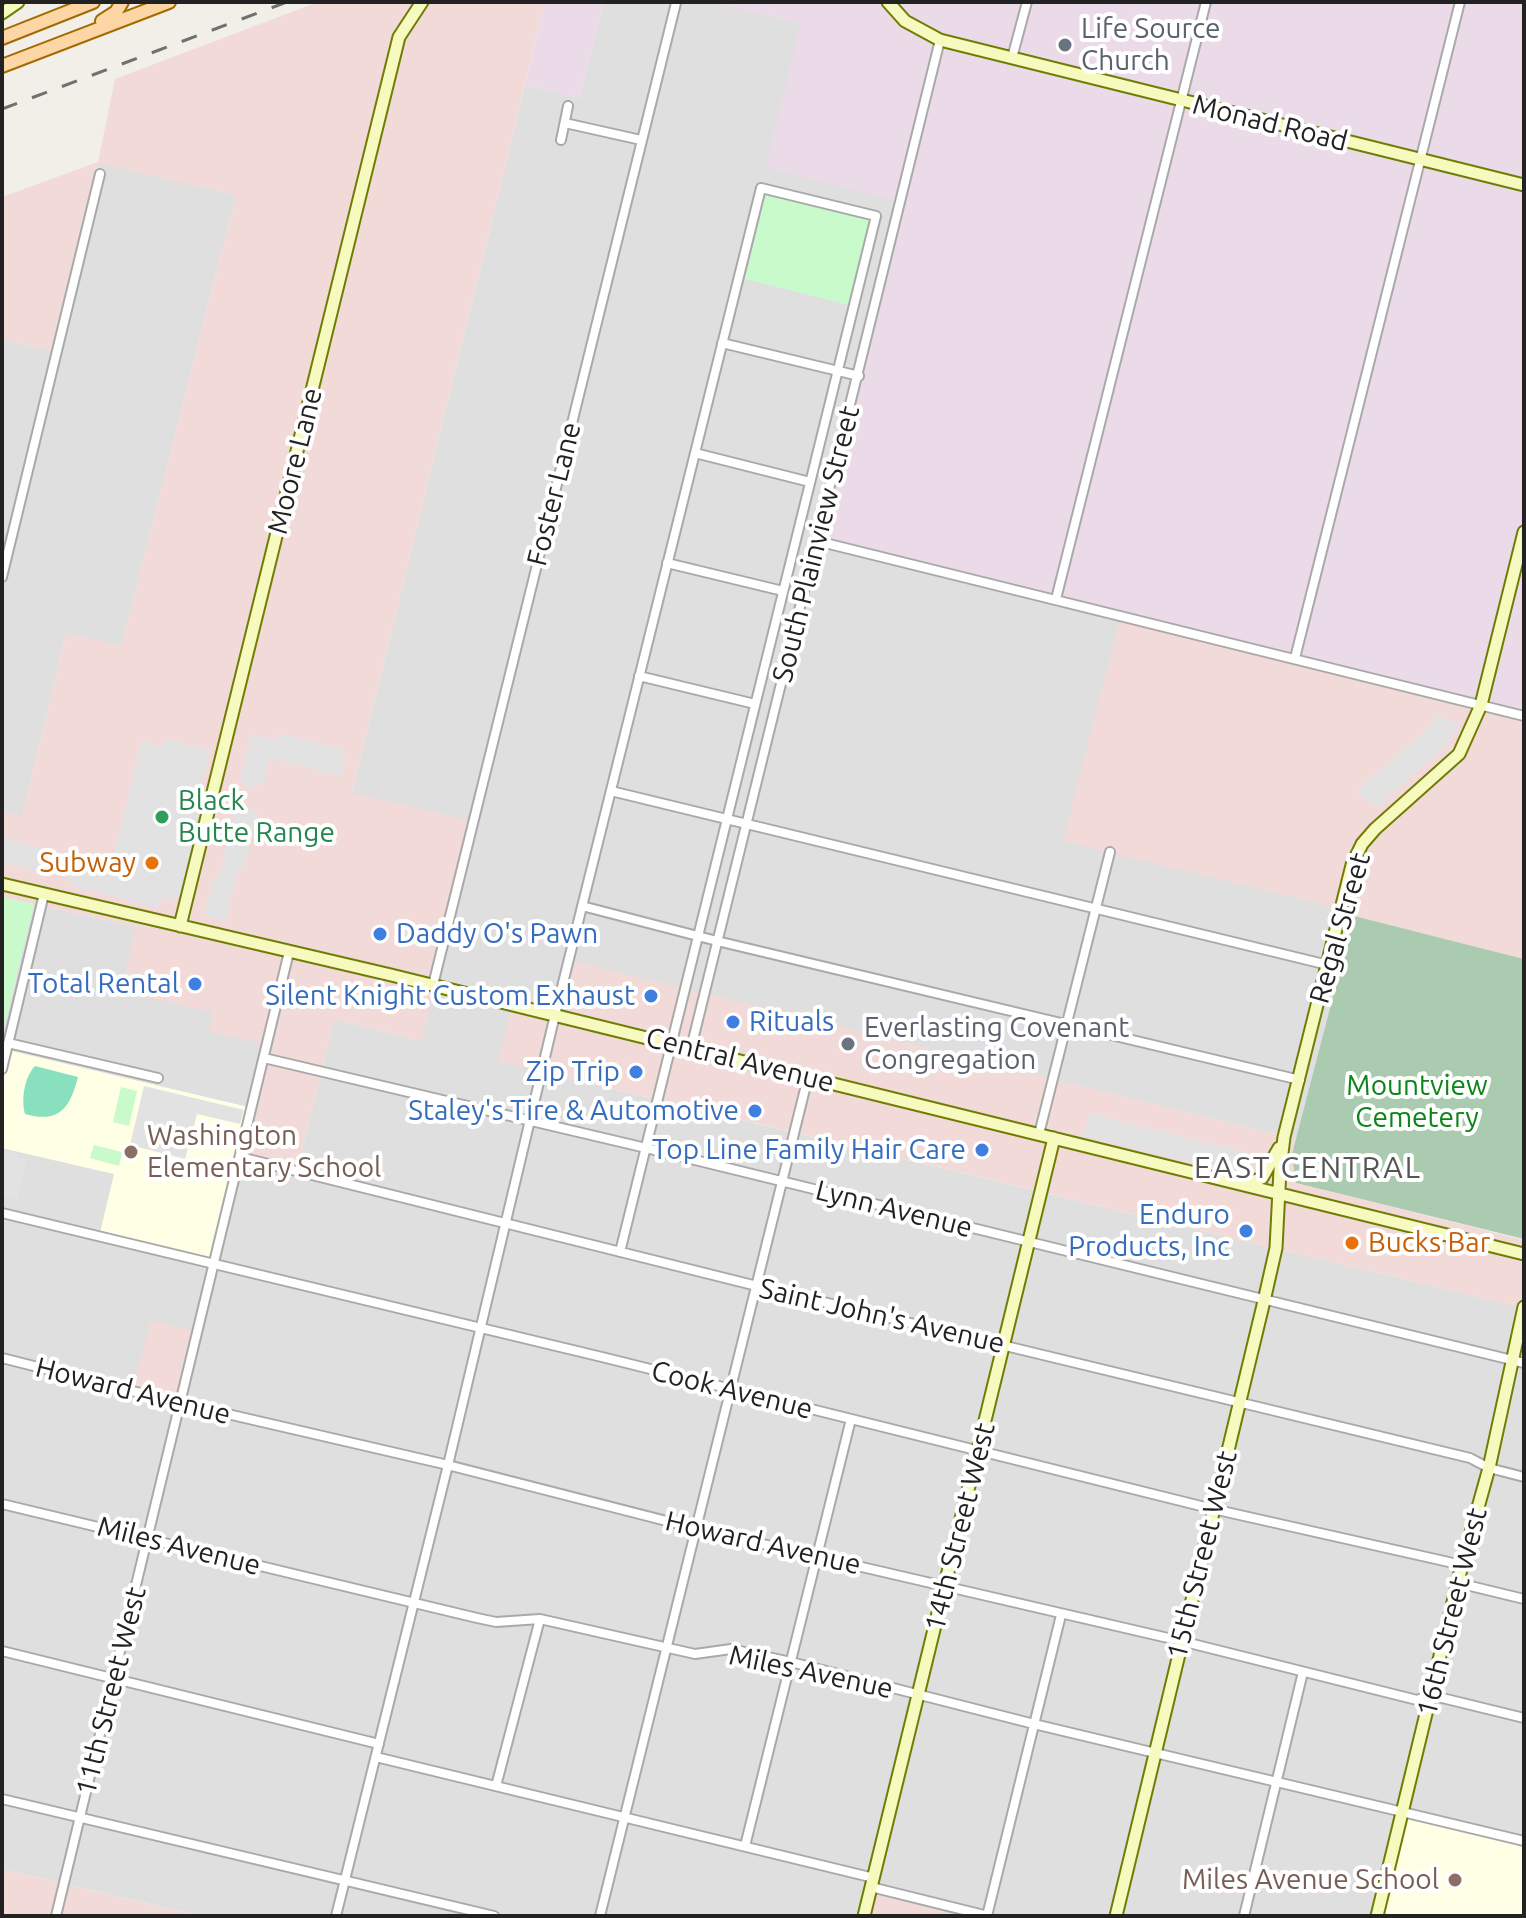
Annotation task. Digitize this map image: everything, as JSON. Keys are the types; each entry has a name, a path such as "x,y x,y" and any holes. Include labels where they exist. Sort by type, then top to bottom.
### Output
{"main road":[{"path":"2,38 93,2"},
{"path":"83,34 116,12 122,2"},
{"path":"2,66 169,2"}],"street":[{"path":"2,13 18,2"},
{"name":"Moore Lane","path":"180,926 399,37 422,2"},
{"name":"Monad Road","path":"888,2 905,21 940,40 1524,185"},
{"path":"1012,58 1027,2"},
{"path":"1056,599 1206,2"},
{"path":"1295,658 1460,2"},
{"name":"Foster Lane","path":"433,985 676,3"},
{"name":"South Plainview Street","path":"691,1048 940,40"},
{"path":"561,140 568,106"},
{"path":"565,123 641,140"},
{"path":"2,577 100,174"},
{"name":"South Plainview Street","path":"620,1252 876,216 761,188 722,343"},
{"path":"336,1916 722,343 859,376"},
{"path":"695,453 810,482"},
{"name":"Regal Street","path":"1279,1193 1284,1137 1352,865 1362,844 1375,829 1459,754 1481,705 1524,532"},
{"path":"817,541 1524,716"},
{"path":"667,563 783,591"},
{"path":"639,676 755,704"},
{"path":"611,791 1328,965"},
{"path":"1039,1134 1110,852"},
{"name":"Central Avenue","path":"2,884 433,985 1524,1254"},
{"path":"2,1069 44,894"},
{"path":"582,906 1300,1080"},
{"name":"11th Street West","path":"56,1916 289,952"},
{"path":"8,1043 158,1078"},
{"name":"Lynn Avenue","path":"264,1058 531,1120 1518,1362"},
{"path":"600,1916 808,1077"},
{"path":"1237,1183 1248,1184 1262,1178 1284,1137"},
{"name":"14th Street West","path":"864,1916 1054,1138"},
{"name":"Saint John's Avenue","path":"240,1157 757,1286 1470,1458 1489,1468 1524,1477"},
{"name":"15th Street West","path":"1116,1916 1276,1248 1279,1193"},
{"name":"Cook Avenue","path":"2,1213 1213,1509 1462,1565"},
{"name":"16th Street West","path":"1377,1916 1462,1565 1518,1362 1524,1307"},
{"name":"Howard Avenue","path":"2,1358 448,1465 698,1529 1181,1641 1417,1700 1430,1695 1524,1718"},
{"path":"745,1846 851,1419"},
{"name":"Miles Avenue","path":"2,1504 496,1622 540,1619 695,1654 731,1649 791,1662 1034,1724 1524,1841"},
{"path":"1458,1583 1524,1599"},
{"path":"376,1757 745,1846 987,1916 1061,1615"},
{"path":"496,1786 540,1619"},
{"path":"2,1651 379,1744"},
{"path":"1244,1916 1303,1672"},
{"path":"2,1799 494,1916"}],"shaded area":[{"path":"318,2 545,2 352,793 473,821 422,1041 334,1019 297,1171 240,1157 266,1044 209,1032 213,1012 121,992 136,927 2,897 2,812 22,816 66,633 121,646 236,195 98,163 51,351 2,339 2,197 98,162 115,79"},
{"path":"545,2 604,2 579,98 525,85"},
{"path":"604,2 714,2 801,23 901,201 1121,615 1341,909 1354,916 1296,1139 704,994 542,1072 1524,1308 1512,1360 1524,1364 1524,1843 1377,1916 200,1916 2,1869 2,1148 114,1174 240,1157 297,1171 334,1019 422,1041 352,793 525,85 579,98"},
{"path":"714,2 1524,2 1524,715 817,541 901,202 766,167 801,23"},
{"path":"98,162 236,195 121,647 66,633 22,817 2,812 2,339 51,351"},
{"path":"1121,615 1524,715 1524,959 1354,916 1341,909 1063,841"},
{"path":"1437,715 1460,725 1449,743 1392,793 1383,791 1382,794 1390,797 1383,806 1373,806 1356,791 1427,729"},
{"path":"279,733 344,750 342,757 346,758 341,776 269,758 262,786 255,784 253,789 244,787 245,783 239,782 251,734 277,740"},
{"path":"165,738 210,750 197,803 204,805 181,898 174,896 172,902 161,899 159,908 71,886 72,882 66,881 71,862 110,871 141,741 162,746"},
{"path":"236,806 258,811 244,870 238,869 226,922 204,916 213,877 219,878"},
{"path":"2,838 68,854 63,877 2,862"},
{"path":"34,904 136,927 214,1012 210,1031 267,1044 252,1108 7,1050 2,1046 2,1035"},
{"path":"569,960 1296,1139 1292,1154 1296,1183 1524,1240 1524,1308 498,1061 513,1005 555,1015"},
{"name":"Washington Elementary School","path":"7,1050 252,1108 214,1264 99,1237 114,1174 2,1148 2,1069"},
{"path":"144,1086 244,1110 240,1124 197,1114 185,1159 130,1145"},
{"path":"1089,1113 1249,1153 1243,1175 1083,1136"},
{"path":"4,1150 27,1159 17,1200 2,1197"},
{"path":"151,1321 197,1332 180,1403 132,1391"},
{"name":"Miles Avenue School","path":"1403,1813 1524,1843 1524,1916 1377,1916"},
{"path":"2,1869 64,1884 199,1916 2,1916"},
{"path":"871,1887 988,1916 864,1916"}],"green space":[{"path":"766,192 870,218 849,305 745,279"},
{"path":"2,897 34,904 2,1035"},
{"name":"Mountview Cemetery","path":"1354,916 1524,959 1524,1239 1296,1183 1292,1154"},
{"path":"35,1066 78,1077 67,1105 55,1115 37,1117 25,1114 24,1089"},
{"path":"121,1087 137,1091 129,1126 113,1122"},
{"path":"94,1145 122,1152 119,1166 90,1158"}],"railway":[{"path":"2,109 287,2"}],"place":[{"name":"Life Source Church","path":"1065,45"},
{"name":"Black Butte Range","path":"162,817"},
{"name":"Subway","path":"152,863"},
{"name":"Daddy O's Pawn","path":"380,934"},
{"name":"Total Rental","path":"195,984"},
{"name":"Silent Knight Custom Exhaust","path":"651,996"},
{"name":"Rituals","path":"733,1022"},
{"name":"Everlasting Covenant Congregation","path":"848,1044"},
{"name":"Zip Trip","path":"636,1072"},
{"name":"Staley's Tire & Automotive","path":"755,1111"},
{"name":"Top Line Family Hair Care","path":"982,1150"},
{"name":"Washington Elementary School","path":"131,1152"},
{"name":"Enduro Products, Inc","path":"1246,1231"},
{"name":"Bucks Bar","path":"1352,1243"},
{"name":"Miles Avenue School","path":"1455,1880"}],"district":[{"name":"EAST CENTRAL","path":"1308,1168"}]}
